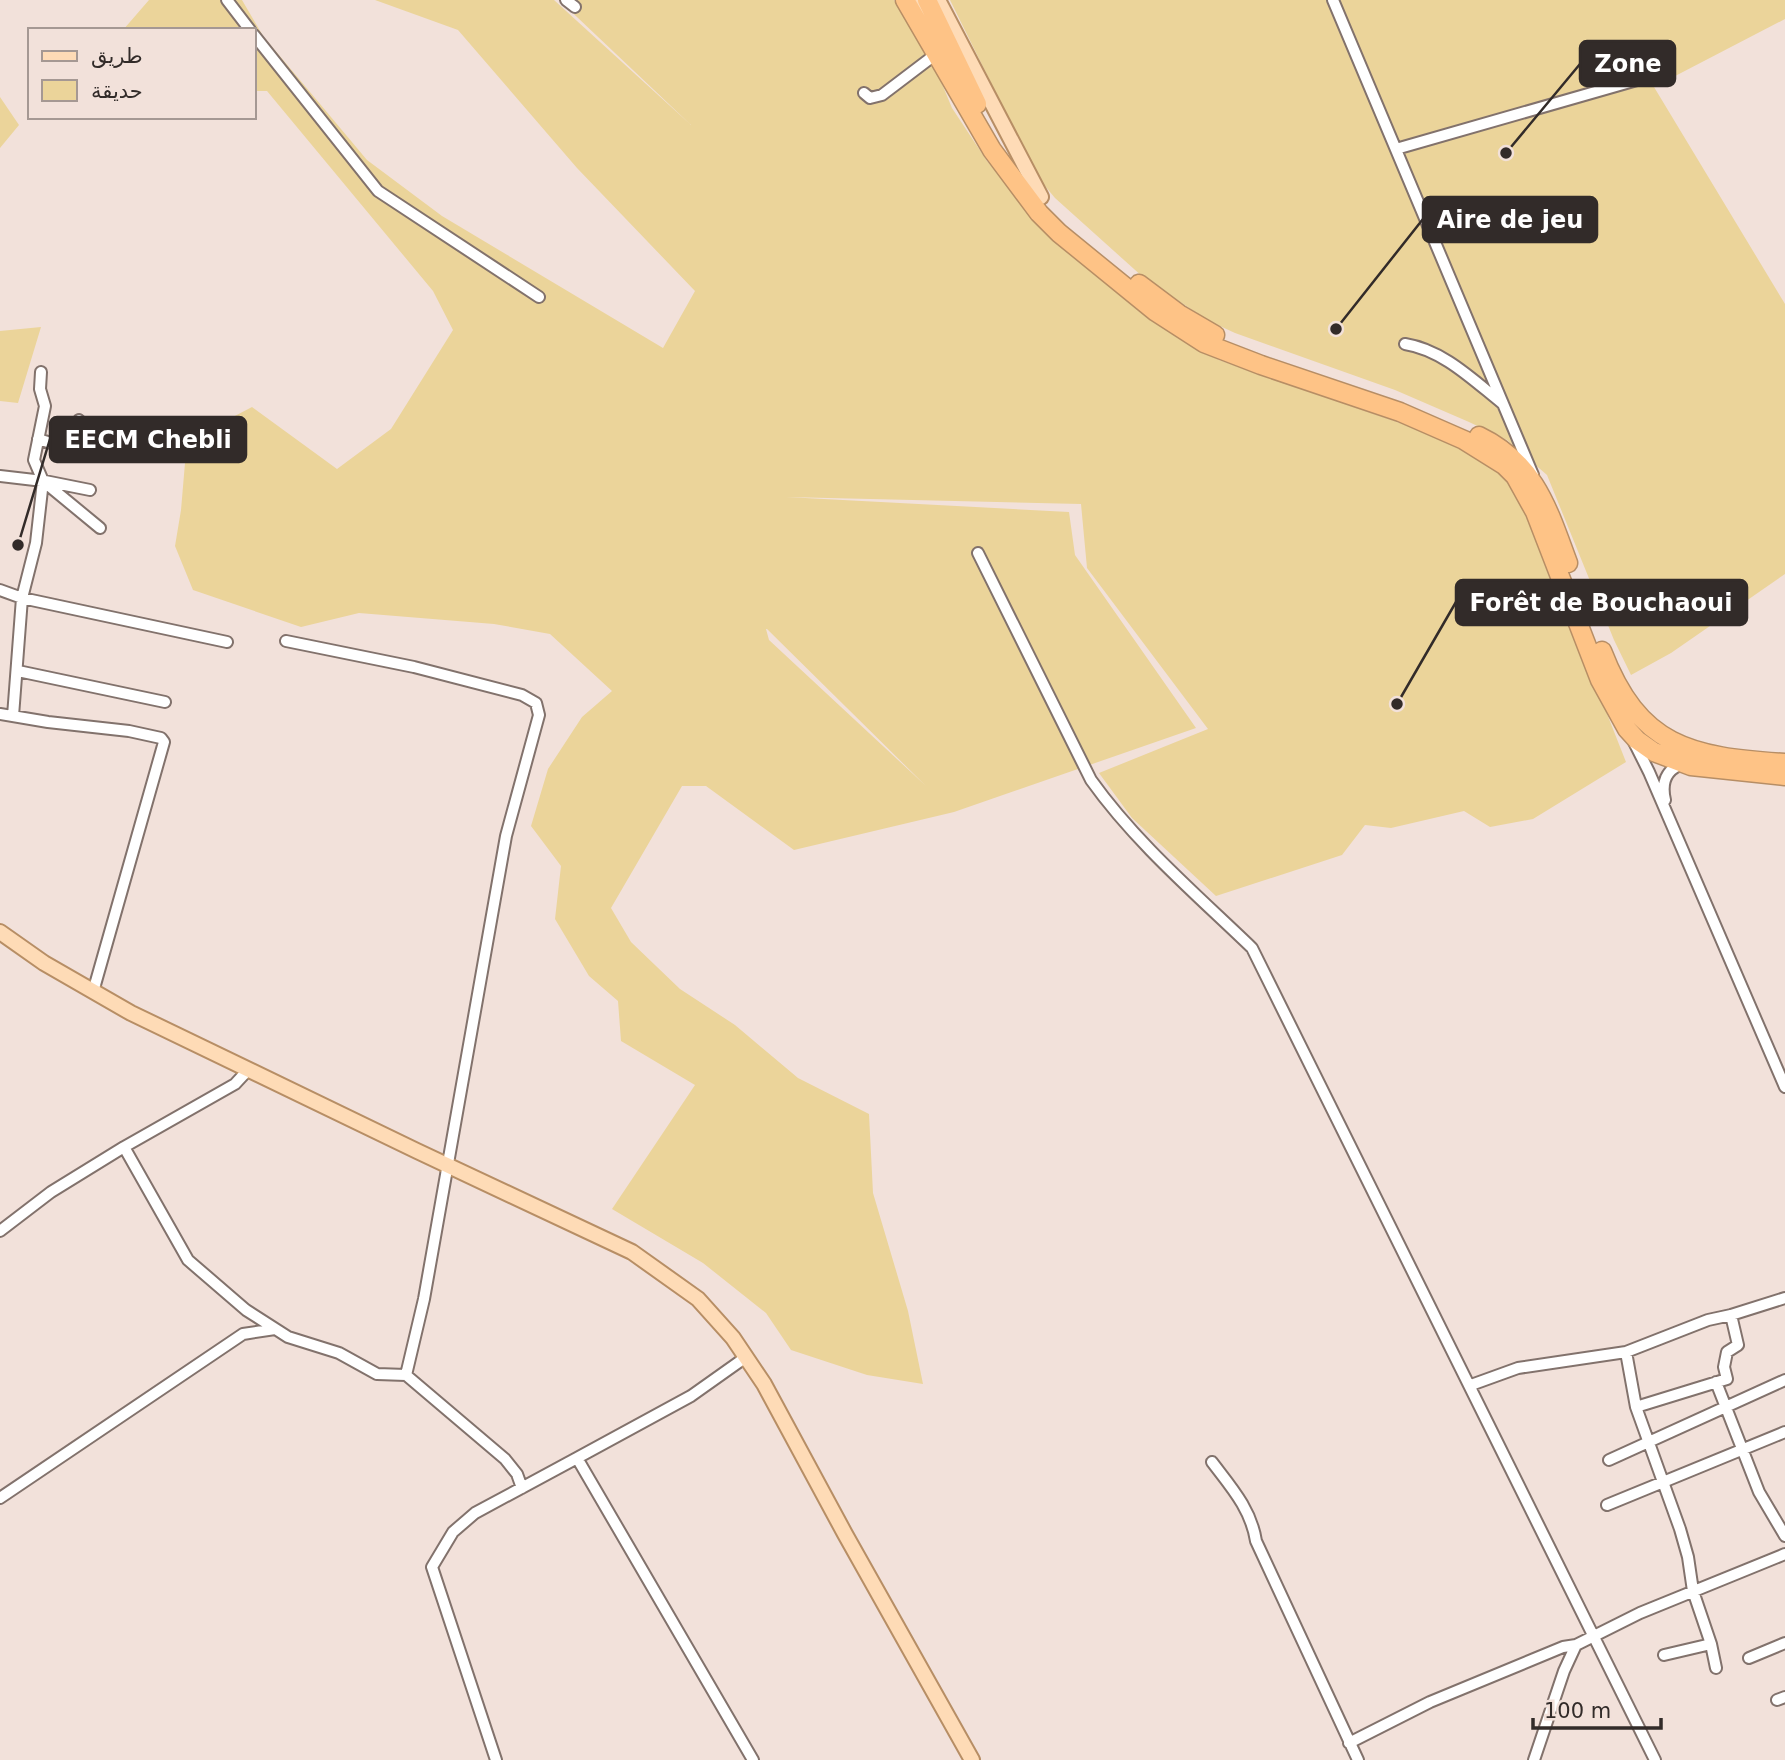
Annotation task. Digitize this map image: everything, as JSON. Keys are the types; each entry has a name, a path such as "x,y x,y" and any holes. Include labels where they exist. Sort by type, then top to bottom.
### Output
{"highway":[{"path":"905,0 978,127 1013,180 1059,233 1156,312 1185,332 1238,356 1400,412 1464,440 1504,465 1515,476 1535,512 1600,680 1627,729 1654,752 1683,764 1785,776"},
{"path":"926,0 980,110 998,139 1041,197 1081,238 1117,268 1202,328 1244,349 1381,394 1483,437 1516,460 1541,492 1605,661 1630,706 1648,727 1670,741 1707,754 1747,761 1785,763"}],"main road":[{"path":"916,0 978,127"},
{"path":"938,0 1041,197"},
{"path":"0,932 44,963 131,1013 632,1252 698,1299 733,1338 764,1384 972,1760"}],"street":[{"path":"227,0 248,28"},
{"path":"1333,0 1541,492"},
{"path":"256,38 378,191 539,297"},
{"path":"864,93 870,98 882,95 936,54"},
{"path":"1396,149 1637,80"},
{"path":"1405,344 1424,347 1456,367 1504,405"},
{"path":"41,372 40,389 45,406 34,460 43,481 100,528"},
{"path":"38,439 64,447 79,420"},
{"path":"0,476 90,490"},
{"path":"13,716 18,671 18,628 29,563 36,543 43,481"},
{"path":"978,553 1091,780 1111,808 1163,863 1252,948 1655,1760"},
{"path":"0,590 22,598 227,642"},
{"path":"286,641 414,667 522,695 536,703 539,715 506,836 424,1299 406,1375"},
{"path":"18,671 165,702"},
{"path":"0,714 129,731 161,738 164,742 93,992"},
{"path":"1627,729 1668,816 1785,1087"},
{"path":"1668,816 1663,784 1671,769 1683,764"},
{"path":"0,1231 51,1192 236,1084 248,1070"},
{"path":"124,1147 188,1260 246,1310 288,1337 340,1353 377,1374 406,1375 505,1459 517,1474 522,1488"},
{"path":"1471,1385 1518,1368 1626,1352 1707,1320 1785,1298"},
{"path":"1636,1407 1727,1379 1724,1367 1727,1352 1738,1345 1731,1315"},
{"path":"0,1498 243,1334 275,1329"},
{"path":"1626,1352 1636,1407 1688,1557 1693,1591 1716,1668"},
{"path":"496,1760 432,1567 453,1532 475,1513 691,1396 746,1357"},
{"path":"1609,1460 1785,1380"},
{"path":"1716,1382 1759,1492 1785,1536"},
{"path":"1607,1505 1785,1432"},
{"path":"578,1458 753,1760"},
{"path":"1212,1462 1242,1502 1253,1523 1256,1541 1358,1760"},
{"path":"1349,1742 1430,1702 1563,1647 1576,1646 1592,1636 1693,1591 1785,1554"},
{"path":"1749,1658 1785,1643"},
{"path":"1664,1655 1711,1644"},
{"path":"1534,1760 1564,1671 1576,1646"}],"green space":[{"path":"149,0 242,0 263,36 367,160 442,216 663,348 695,291 577,168 458,30 375,0 554,0 691,125 559,0 894,0 935,67 952,108 987,161 1062,248 1160,324 1219,360 1469,447 1499,464 1520,493 1626,762 1533,819 1490,827 1464,811 1391,828 1365,825 1342,855 1216,896 1132,818 1099,773 1208,729 1087,568 1081,504 786,497 1069,512 1075,555 1196,728 954,812 794,850 706,786 682,786 611,908 631,942 680,989 735,1025 798,1078 869,1114 873,1193 908,1311 923,1384 867,1375 791,1350 766,1313 703,1263 612,1209 695,1085 621,1041 618,1001 589,976 555,919 561,866 531,826 548,769 582,717 612,691 550,634 494,624 359,613 301,627 193,590 175,546 185,463 206,431 252,407 337,469 391,429 453,330 433,291 267,91 256,91 256,28 125,28","holes":["766,629 767,629 926,786 769,640"]},
{"path":"950,0 1785,0 1785,19 1654,87 1785,304 1785,574 1671,653 1631,675 1614,640 1547,475 1507,440 1395,390 1235,333 1209,321 1144,278 1055,198 1040,180"},
{"path":"0,97 19,125 0,148"},
{"path":"41,327 18,403 0,401 0,331"}],"place":[{"name":"Zone","path":"1506,153"},
{"name":"Aire de jeu","path":"1336,329"},
{"name":"EECM Chebli","path":"18,545"},
{"name":"Forêt de Bouchaoui","path":"1397,704"}]}
